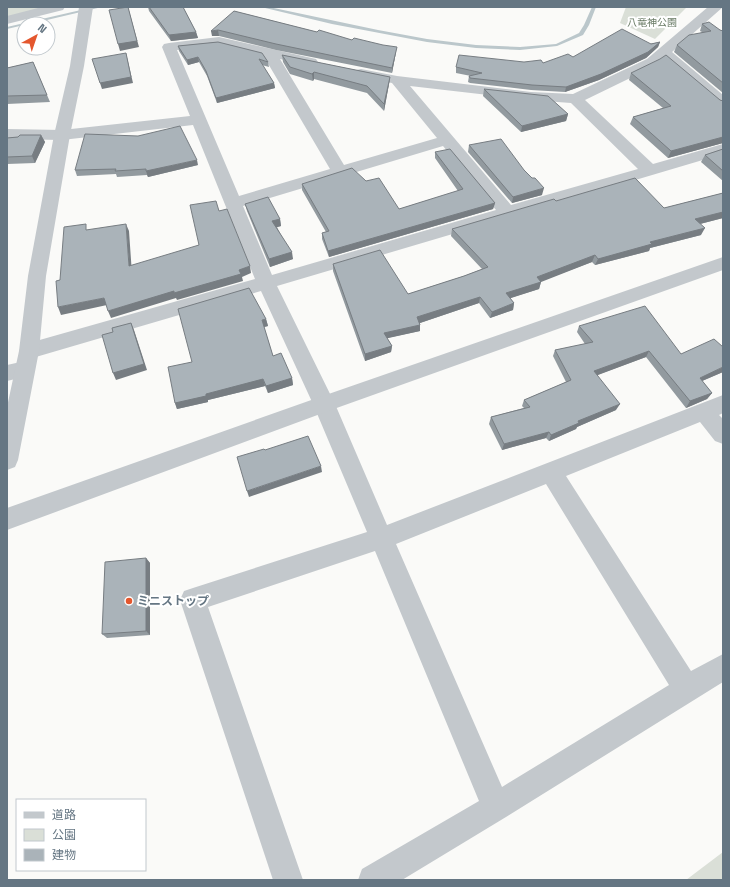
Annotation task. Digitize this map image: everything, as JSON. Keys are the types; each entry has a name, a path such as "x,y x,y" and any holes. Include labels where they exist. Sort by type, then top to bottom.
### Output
{"street":[{"path":"7,20 58,7"},
{"path":"7,460 20,364 62,135 77,66 86,7"},
{"path":"344,69 397,80 575,99 652,62 663,52 708,22 716,7"},
{"path":"322,64 220,41 169,47 266,283 324,404 496,807"},
{"path":"663,52 723,104"},
{"path":"269,53 339,171"},
{"path":"397,80 507,212"},
{"path":"575,99 649,170"},
{"path":"7,134 62,135 199,120"},
{"path":"233,203 446,140"},
{"path":"20,364 266,283 723,149"},
{"path":"7,519 324,404 723,263"},
{"path":"288,880 193,600 382,538 713,408 723,435"},
{"path":"551,472 687,689"},
{"path":"373,880 496,807 723,667"}],"green space":[{"path":"7,7 58,7 23,16 16,16 16,18 7,20"},
{"name":"八竜神公園","path":"626,7 687,7 655,39 620,23"},
{"path":"723,852 723,880 686,880"}],"building":[{"path":"128,7 137,41 118,44 109,10"},
{"path":"149,7 183,7 196,32 169,35"},
{"path":"234,11 317,32 319,30 352,40 354,38 397,47 392,68 276,44 218,30 211,31"},
{"path":"709,22 723,31 723,83 677,45 689,35 711,31 702,24"},
{"path":"622,29 651,44 660,42 648,52 601,74 566,87 470,78 469,76 482,73 456,67 459,55 524,62 541,60 543,63 568,54 573,57"},
{"path":"218,42 262,53 268,62 259,59 274,83 216,98 206,71 198,57 187,60 178,46"},
{"path":"126,53 131,77 100,83 92,59"},
{"path":"282,55 390,77 384,104 367,86 314,72 312,74 290,67"},
{"path":"666,55 723,101 723,137 671,151 633,117 671,106 631,73"},
{"path":"33,62 47,95 7,96 7,68"},
{"path":"484,89 548,96 568,114 522,126"},
{"path":"180,126 197,160 146,171 146,169 115,171 116,169 75,170 85,134 138,136"},
{"path":"20,135 41,135 32,156 7,157 7,138 18,137"},
{"path":"501,139 524,170 532,178 535,178 544,188 513,197 469,145"},
{"path":"450,149 495,203 328,251 322,233 329,231 302,184 352,168 366,181 379,178 399,209 463,189 435,152"},
{"path":"723,149 723,171 705,155"},
{"path":"635,178 664,208 723,193 723,212 695,219 705,228 650,242 652,244 598,259 595,255 537,277 541,282 506,293 514,303 492,312 480,297 417,317 420,325 384,333 392,346 365,354 333,264 380,250 408,294 488,267 452,229 554,199 556,201"},
{"path":"268,197 280,219 272,221 292,252 269,259 245,204"},
{"path":"216,201 219,211 227,209 250,266 239,270 241,274 174,293 174,291 108,311 104,298 58,307 56,281 60,280 64,227 86,224 86,230 126,224 129,266 199,245 190,205"},
{"path":"249,288 266,319 262,320 273,356 281,353 292,378 266,386 263,379 206,394 206,396 175,403 168,367 192,362 178,309"},
{"path":"645,306 681,354 714,339 723,347 723,367 700,378 712,393 690,401 649,351 594,371 620,404 578,421 579,423 551,435 549,432 504,444 491,417 530,407 524,400 571,380 555,350 593,342 579,326"},
{"path":"131,323 144,364 113,373 102,335 113,332 112,328"},
{"path":"308,436 321,466 247,491 237,457 264,449 265,450"},
{"name":"ミニストップ","path":"146,558 146,631 102,634 105,562"}],"waterway":[{"path":"7,28 100,7"},
{"path":"263,7 378,32 427,40 476,46 520,48 557,45 581,34 587,25 594,7"}],"place":[{"name":"ミニストップ","path":"129,601"}]}
